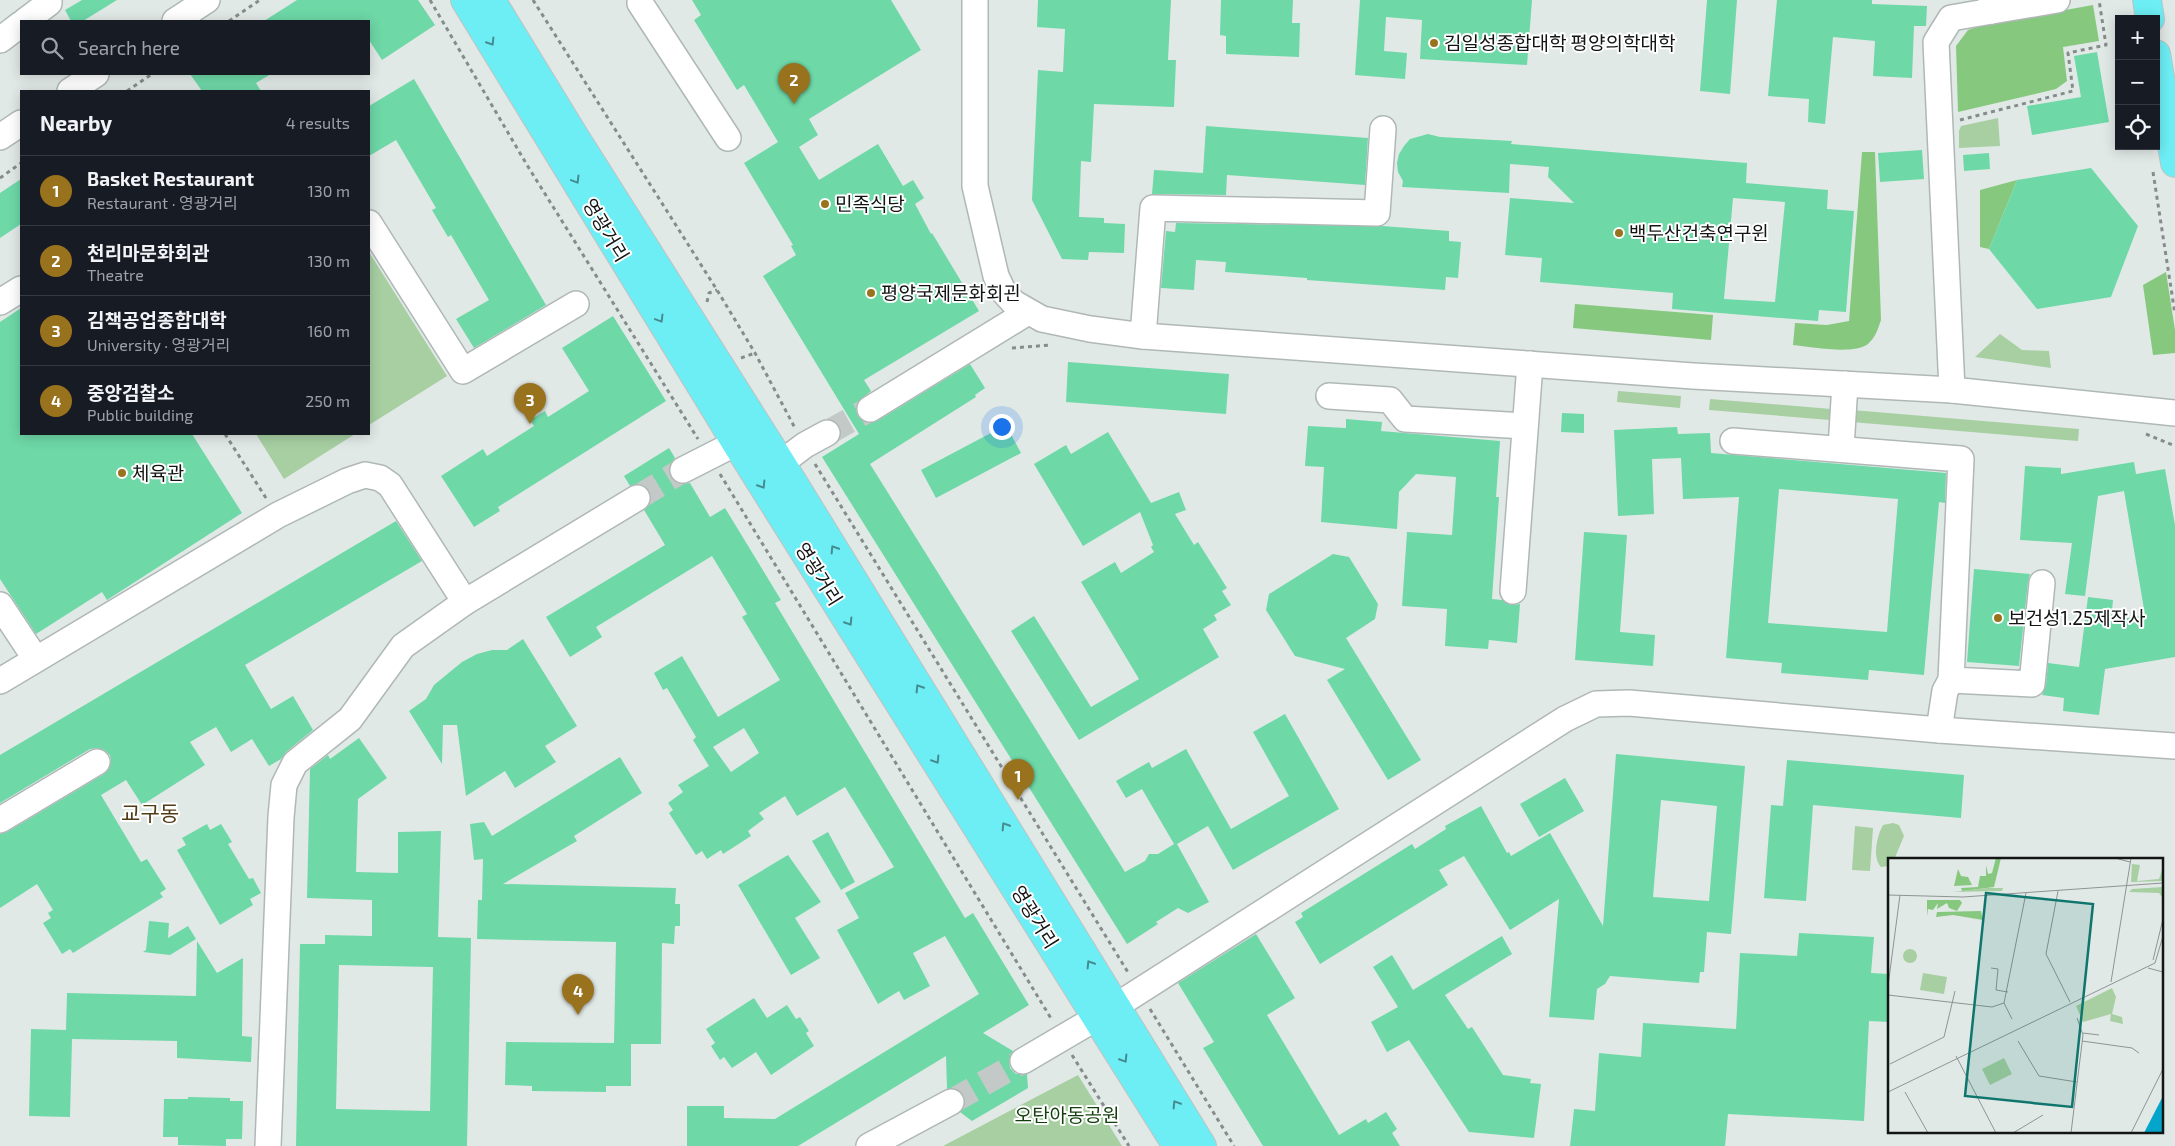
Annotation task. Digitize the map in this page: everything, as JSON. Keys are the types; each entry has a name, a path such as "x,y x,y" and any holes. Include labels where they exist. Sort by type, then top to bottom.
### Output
{"main road":[{"name":"영광거리","path":"465,0 736,444 1107,1012 1202,1146"},
{"name":"영광거리","path":"491,0 780,463 1107,1012 1177,1146"},
{"path":"2147,0 2149,15"},
{"path":"2156,60 2163,164"}],"street":[{"path":"26,20 49,3 49,0"},
{"path":"177,20 207,0"},
{"path":"975,0 976,186 996,276 1003,291 1014,303 1042,319 1062,324 1143,336 1530,364 1952,390 2175,413"},
{"path":"1952,390 1936,42 1951,18 1992,5 2057,0"},
{"path":"640,3 728,138"},
{"path":"0,40 20,25"},
{"path":"72,90 94,75"},
{"path":"1143,336 1153,208 1377,213 1383,129"},
{"path":"370,225 463,371 576,304"},
{"path":"0,302 20,290"},
{"path":"870,409 1028,312"},
{"path":"1513,592 1530,364"},
{"path":"1841,448 1845,384"},
{"path":"1329,396 1390,400 1406,419 1525,426"},
{"path":"780,463 828,433"},
{"path":"1734,441 1961,459 1950,680 1946,691 1939,730"},
{"path":"682,470 736,444"},
{"path":"0,681 35,658 278,515 347,480 365,475 380,478 390,485 466,602"},
{"path":"268,1146 281,817 284,786 295,763 350,719 404,646 466,602 637,498"},
{"path":"1950,680 2032,684 2042,583"},
{"path":"0,605 35,658"},
{"path":"1023,1061 1107,1012 1556,725 1596,704 1629,703 1939,730 2175,746"},
{"path":"0,820 98,762"},
{"path":"869,1146 951,1102"}],"path":[{"path":"230,20 260,0"},
{"path":"430,0 527,165 709,457 1062,1039 1129,1146"},
{"path":"533,0 717,290 755,353 805,446 1234,1146"},
{"path":"1940,125 2073,92 2068,53 2106,45 2099,0"},
{"path":"128,90 151,75"},
{"path":"0,178 20,164"},
{"path":"2163,164 2175,314"},
{"path":"707,301 710,294 717,290"},
{"path":"641,348 649,344"},
{"path":"1010,348 1059,345"},
{"path":"740,358 746,358 755,353"},
{"path":"671,396 678,392"},
{"path":"2145,434 2175,446"},
{"path":"226,435 278,515"}],"green space":[{"path":"2093,5 2099,41 2063,47 2067,81 2056,89 1958,112 1956,46 1968,30 1982,25"},
{"path":"1998,118 2000,146 1959,148 1959,131 1961,126"},
{"path":"1862,152 1875,152 1881,320 1879,327 1868,344 1853,349 1843,350 1793,345 1795,323 1827,325 1849,321"},
{"path":"2017,180 1989,249 1980,247 1980,190"},
{"path":"370,254 447,376 370,424"},
{"path":"2166,272 2175,330 2175,353 2153,355 2143,285"},
{"path":"1575,304 1713,315 1711,340 1573,328"},
{"path":"2000,334 2022,350 2049,351 2051,368 1975,357"},
{"path":"1618,391 1681,396 1680,408 1617,402"},
{"path":"1710,399 1831,409 1830,420 1709,410"},
{"path":"1852,410 2079,429 2078,441 1851,422"},
{"path":"257,435 353,435 284,479"},
{"path":"1893,823 1899,825 1904,836 1895,858 1888,858 1888,866 1881,867 1878,863 1876,846 1883,825"},
{"path":"1855,826 1873,828 1870,871 1852,870"},
{"name":"오탄아동공원","path":"1078,1075 1122,1146 943,1146"}],"building":[{"path":"82,0 117,0 85,20 70,20 65,10"},
{"path":"297,0 418,0 435,25 382,60 370,42 370,20 266,20"},
{"path":"692,0 891,0 921,50 809,119 818,135 799,147 819,180 878,144 903,186 913,180 924,198 915,204 931,234 979,311 864,380 871,391 858,402 856,410 858,416 863,421 870,423 877,421 970,364 985,388 975,395 976,397 870,464 1125,872 1145,861 1149,854 1158,854 1174,844 1142,789 1126,798 1116,781 1149,762 1152,768 1186,749 1231,829 1289,796 1253,732 1285,714 1339,809 1233,870 1208,826 1177,844 1209,902 1188,913 1178,908 1156,922 1158,924 1127,944 822,457 859,434 763,276 796,255 791,246 793,245 744,163 778,142 744,85 737,90 694,20 701,15"},
{"path":"1038,0 1171,0 1168,60 1176,60 1174,107 1094,104 1091,162 1081,161 1079,217 1104,218 1104,223 1125,224 1124,253 1089,252 1088,260 1062,259 1032,200 1038,70 1063,72 1065,29 1037,27"},
{"path":"1221,0 1293,0 1292,23 1300,23 1299,57 1226,54 1226,36 1220,35"},
{"path":"1360,0 1532,0 1527,65 1420,59 1422,20 1386,17 1384,51 1407,53 1405,79 1355,75"},
{"path":"1707,0 1737,0 1730,94 1700,91"},
{"path":"1777,0 1872,0 1872,4 1927,6 1926,26 1914,26 1912,78 1873,76 1875,41 1833,37 1825,124 1808,122 1809,99 1768,96"},
{"path":"2097,52 2109,122 2032,135 2027,106 2081,97 2074,56"},
{"path":"191,75 269,75 256,83 260,90 201,90"},
{"path":"414,79 546,305 474,348 456,319 489,300 451,235 448,237 432,210 436,208 396,140 370,155 370,105"},
{"path":"1206,126 1368,138 1365,185 1227,175 1226,195 1152,194 1154,170 1203,173"},
{"name":"백두산건축연구윈","path":"1428,134 1440,137 1512,141 1511,144 1747,163 1746,183 1828,190 1827,209 1854,211 1846,312 1819,310 1818,321 1672,309 1673,293 1540,282 1542,258 1505,255 1510,198 1574,203 1548,177 1549,167 1510,164 1509,193 1402,187 1403,181 1398,172 1397,163 1399,154 1410,139","holes":["1733,198 1785,202 1775,302 1724,299"]},
{"path":"1922,150 1924,179 1880,182 1878,153"},
{"path":"1989,153 1990,169 1964,171 1963,155"},
{"path":"2091,168 2138,226 2111,297 2037,309 1989,249 2017,180"},
{"path":"20,180 20,225 0,238 0,193"},
{"path":"1176,223 1382,226 1449,231 1449,241 1461,242 1458,278 1446,277 1445,290 1225,272 1226,262 1196,260 1194,290 1161,288 1166,231 1175,232"},
{"name":"체육관","path":"20,309 20,435 193,435 242,513 107,600 102,592 36,634 0,579 0,322"},
{"path":"613,316 666,401 498,507 500,511 474,527 441,476 483,449 487,456 534,426 530,420 545,411 548,417 589,391 562,348"},
{"path":"1068,362 1229,374 1226,414 1066,402"},
{"path":"1562,413 1584,414 1584,433 1561,432"},
{"path":"1346,419 1382,422 1381,431 1500,441 1496,497 1499,497 1492,599 1502,600 1511,605 1520,604 1517,643 1489,640 1488,649 1445,646 1447,609 1402,606 1407,532 1452,535 1456,477 1416,474 1399,492 1397,529 1321,522 1324,467 1305,466 1308,426 1346,428"},
{"path":"1006,425 1021,453 936,498 921,470"},
{"path":"1677,427 1678,434 1710,433 1711,453 1946,473 1945,503 1939,502 1924,675 1869,670 1868,680 1781,673 1782,663 1726,658 1739,497 1683,499 1681,458 1652,459 1654,514 1618,516 1614,430","holes":["1779,489 1898,499 1887,632 1768,623"]},
{"path":"1108,432 1151,503 1179,492 1186,510 1175,514 1194,545 1198,542 1227,588 1222,591 1231,605 1214,615 1217,620 1203,629 1219,657 1079,740 1011,631 1034,616 1091,707 1139,679 1081,582 1115,562 1121,573 1154,552 1140,512 1083,546 1034,464 1066,445 1071,454"},
{"path":"669,448 675,458 669,470 670,477 675,482 682,484 690,483 710,517 725,508 781,600 775,603 965,918 973,913 1029,1005 983,1033 1013,1051 1009,1061 1010,1068 1016,1074 1027,1074 1028,1088 972,1121 960,1112 965,1103 963,1095 958,1090 947,1089 946,1056 798,1146 687,1146 687,1106 724,1106 724,1118 775,1119 979,994 945,936 913,953 930,986 904,1000 899,991 878,1004 837,930 859,918 845,893 894,867 845,787 797,816 785,796 759,813 764,819 748,831 751,836 723,854 721,850 707,859 702,851 696,855 669,813 673,810 668,803 683,792 678,785 709,766 693,740 696,737 667,688 663,690 654,673 682,656 718,717 780,680 742,617 747,614 712,556 596,627 602,637 570,657 546,617 665,545 644,510 650,504 650,491 643,485 636,484 630,486 624,476","holes":["744,728 759,753 731,772 713,747"]},
{"path":"2134,462 2136,474 2165,469 2175,525 2175,657 2105,669 2099,715 2063,711 2064,698 2042,695 2046,685 2048,663 2079,667 2088,597 2113,600 2111,621 2145,615 2124,491 2098,496 2085,596 2065,594 2072,543 2020,540 2025,466 2061,468 2061,474"},
{"path":"396,521 422,561 245,665 271,709 293,696 313,730 286,752 281,759 269,766 252,739 231,752 216,727 190,742 205,765 142,805 126,780 101,795 141,862 147,859 166,889 160,893 163,897 73,953 70,949 62,954 43,923 51,918 48,913 53,910 37,884 0,908 0,834 7,832 104,774 109,769 111,762 110,755 104,750 90,749 0,803 0,755"},
{"path":"1584,532 1627,535 1620,632 1655,635 1653,666 1575,660"},
{"path":"1333,554 1349,557 1378,604 1375,619 1346,638 1421,760 1388,780 1327,680 1345,669 1295,656 1266,610 1269,594"},
{"name":"보건성1.25제작사","path":"1974,569 2030,574 2019,666 1967,662"},
{"path":"523,639 577,726 545,746 556,762 515,788 505,771 466,796 457,725 443,725 442,764 409,711 426,699 434,685 462,662 477,654 492,650 507,650"},
{"path":"359,738 387,778 358,799 356,872 398,873 398,832 441,831 438,937 471,938 467,1146 296,1146 300,944 325,944 325,935 372,936 372,900 307,898 310,769 328,755 330,759","holes":["339,965 433,967 430,1111 336,1109"]},
{"path":"1616,754 1745,766 1731,934 1707,932 1704,972 1700,972 1699,983 1610,976 1605,984 1597,989 1594,1020 1549,1017 1559,899 1510,930 1464,856 1439,870 1448,885 1320,964 1295,922 1303,917 1301,913 1412,844 1415,849 1446,829 1445,826 1481,806 1507,853 1509,852 1511,856 1550,833 1603,926","holes":["1661,800 1717,806 1709,901 1653,897"]},
{"path":"620,757 642,793 574,836 577,841 503,884 676,888 675,904 680,904 680,926 675,926 674,944 662,943 661,1044 631,1044 631,1086 606,1086 606,1092 532,1091 532,1086 505,1085 506,1042 614,1043 616,942 477,939 478,900 482,900 483,859 474,860 470,824 484,822 492,836"},
{"path":"1787,760 1964,775 1961,818 1813,805 1806,901 1764,898 1771,805 1783,806"},
{"path":"1565,778 1584,811 1539,837 1520,804"},
{"path":"207,824 210,830 221,824 232,842 228,844 249,879 253,878 261,893 250,899 253,905 220,925 177,850 186,845 182,838"},
{"path":"828,832 855,882 841,890 812,841"},
{"path":"788,855 821,902 795,918 820,958 791,975 738,885"},
{"path":"149,921 169,923 168,938 188,926 196,939 170,955 143,952 146,950"},
{"path":"1799,933 1874,937 1871,973 1888,974 1888,1022 1869,1021 1864,1121 1728,1114 1725,1146 1570,1146 1574,1109 1595,1111 1599,1053 1641,1057 1643,1023 1736,1029 1740,953 1797,956"},
{"path":"1256,934 1295,998 1267,1015 1339,1135 1366,1119 1368,1123 1386,1112 1397,1129 1392,1133 1400,1146 1263,1146 1203,1048 1214,1042 1178,983"},
{"path":"1502,936 1512,954 1445,995 1468,1029 1472,1027 1503,1075 1531,1079 1530,1083 1541,1084 1534,1138 1469,1132 1409,1040 1387,1052 1371,1022 1398,1007 1373,967 1392,955 1413,990"},
{"path":"197,941 217,973 243,958 242,1036 252,1037 251,1062 177,1058 177,1041 72,1039 70,1117 29,1116 31,1029 66,1030 67,993 196,996"},
{"path":"754,998 767,1018 787,1005 796,1019 800,1017 809,1031 806,1033 814,1046 771,1075 756,1052 732,1068 724,1057 720,1060 711,1046 715,1043 706,1029"},
{"path":"188,1097 230,1098 230,1101 243,1101 242,1139 226,1139 226,1146 178,1145 178,1137 163,1137 164,1099 188,1099"}],"tunnel":[{"path":"827,433 870,409"},
{"path":"637,498 683,470"},
{"path":"951,1102 1023,1061"}],"place":[{"name":"김일성종합대학 평양의학대학","path":"1434,43"},
{"name":"천리마문화회관","path":"794,104"},
{"name":"민족식당","path":"825,204"},
{"name":"백두산건축연구윈","path":"1619,233"},
{"name":"평양국제문화회괸","path":"871,293"},
{"name":"김책공업종합대학","path":"530,424"},
{"name":"체육관","path":"122,473"},
{"name":"보건성1.25제작사","path":"1998,618"},
{"name":"Basket Restaurant","path":"1018,800"},
{"name":"중앙검찰소","path":"578,1015"}],"district":[{"name":"교구동","path":"150,814"}]}
